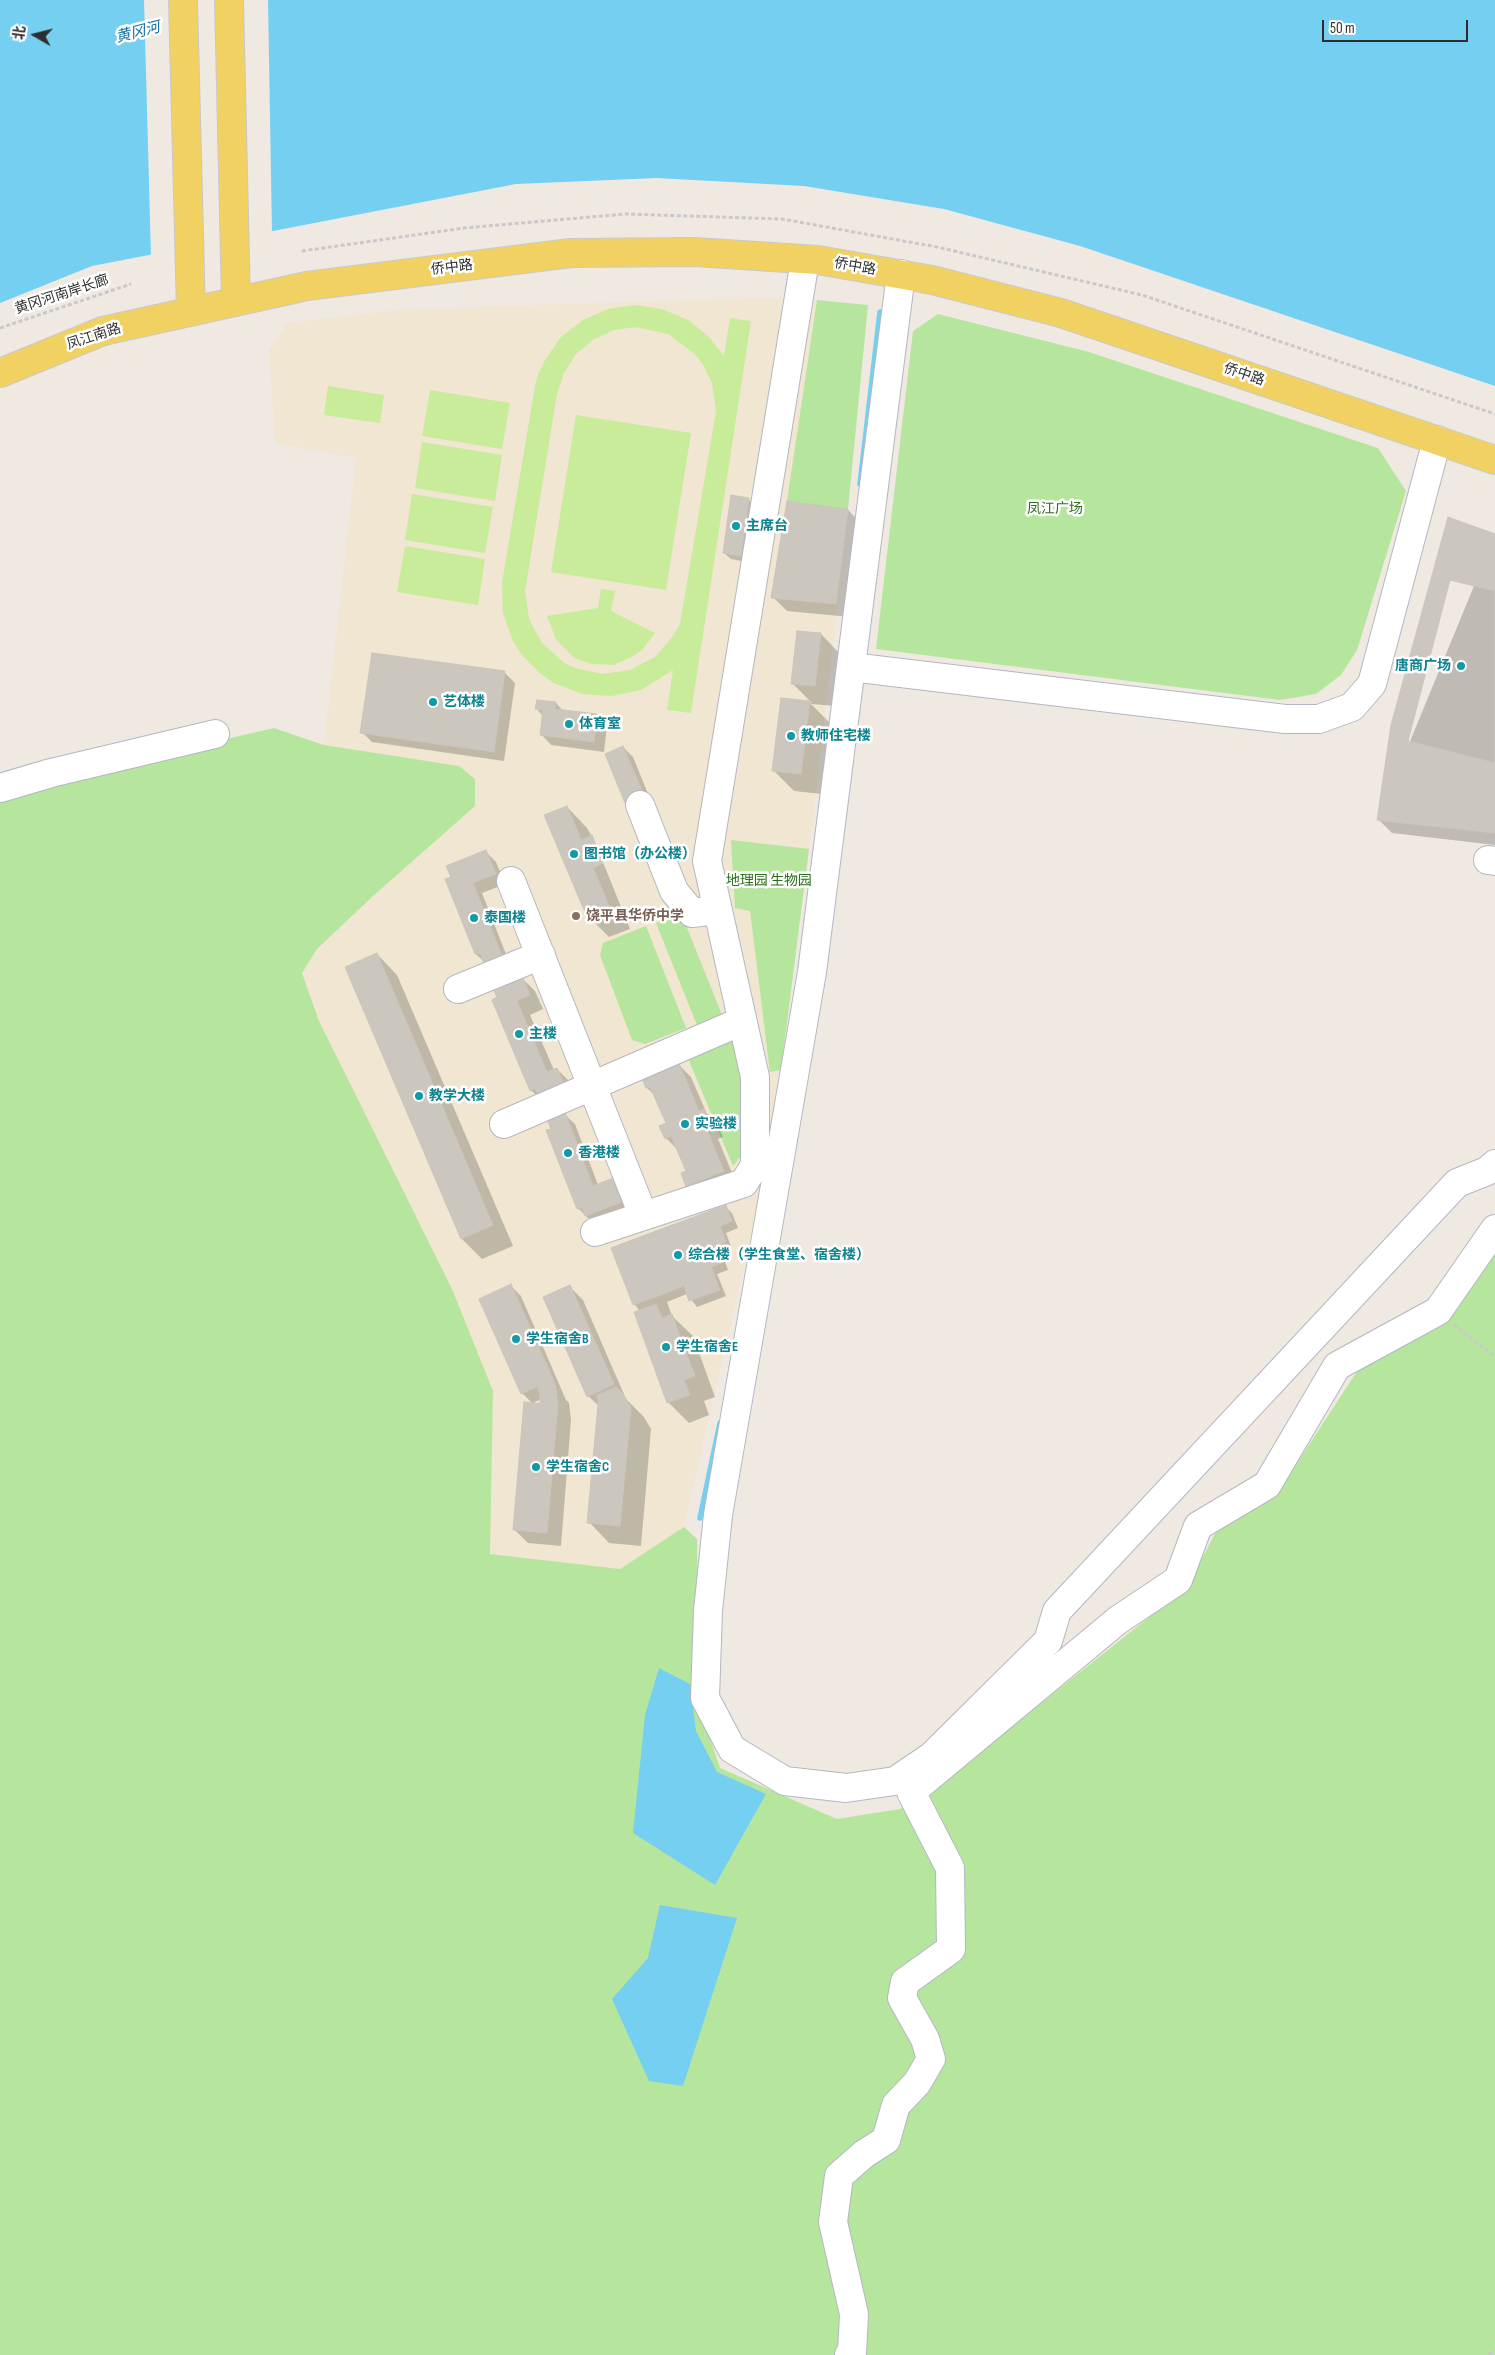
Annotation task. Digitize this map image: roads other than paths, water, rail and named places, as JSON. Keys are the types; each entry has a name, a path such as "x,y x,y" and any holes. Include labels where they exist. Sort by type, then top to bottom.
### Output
{"main road":[{"path":"183,0 191,312"},
{"path":"229,0 236,302"},
{"name":"侨中路","path":"191,312 307,286 571,253 695,252 806,260 932,280 1062,313 1495,460"},
{"name":"凤江南路","path":"0,373 103,332 191,312"}],"street":[{"path":"595,1232 744,1183 755,1165 755,1077 707,861 806,260"},
{"path":"901,274 812,972 718,1514 708,1611 705,1698 732,1749 785,1782 846,1788 895,1781 932,1756 1048,1641 1057,1611 1458,1183 1487,1171 1495,1164"},
{"path":"851,667 1285,719 1319,719 1352,707 1372,684 1437,440"},
{"path":"0,788 50,773 215,734"},
{"path":"640,805 674,891 692,913 717,910"},
{"path":"511,882 643,1215"},
{"path":"458,989 540,955"},
{"path":"504,1124 742,1021"},
{"path":"849,2355 852,2353 854,2314 832,2222 839,2176 864,2154 886,2140 896,2105 917,2083 931,2059 925,2039 902,1998 904,1982 924,1970 951,1949 950,1868 911,1792 1118,1620 1178,1580 1198,1526 1267,1485 1337,1366 1438,1311 1495,1229"}],"water":[{"name":"黄冈河","path":"0,0 1495,0 1495,386 1080,246 944,209 804,186 657,178 516,184 92,266 0,303"},
{"path":"659,1668 690,1684 696,1731 717,1772 766,1794 715,1885 633,1833 645,1715"},
{"path":"660,1905 737,1918 683,2086 649,2081 612,1999 648,1958"}],"waterway":[{"path":"860,484 880,312"},
{"path":"700,1518 720,1423"}],"place":[{"name":"主席台","path":"736,526"},
{"name":"唐商广场","path":"1461,666"},
{"name":"艺体楼","path":"433,702"},
{"name":"体育室","path":"569,724"},
{"name":"教师住宅楼","path":"791,736"},
{"name":"图书馆（办公楼）","path":"574,854"},
{"name":"饶平县华侨中学","path":"576,916"},
{"name":"泰国楼","path":"474,918"},
{"name":"主楼","path":"519,1034"},
{"name":"教学大楼","path":"419,1096"},
{"name":"实验楼","path":"685,1124"},
{"name":"香港楼","path":"568,1153"},
{"name":"综合楼（学生食堂、宿舍楼）","path":"678,1255"},
{"name":"学生宿舍B","path":"516,1339"},
{"name":"学生宿舍E","path":"666,1347"},
{"name":"学生宿舍C","path":"536,1467"}],"park label":[{"name":"凤江广场","path":"1055,509"},
{"name":"地理园 生物园","path":"769,881"}]}
